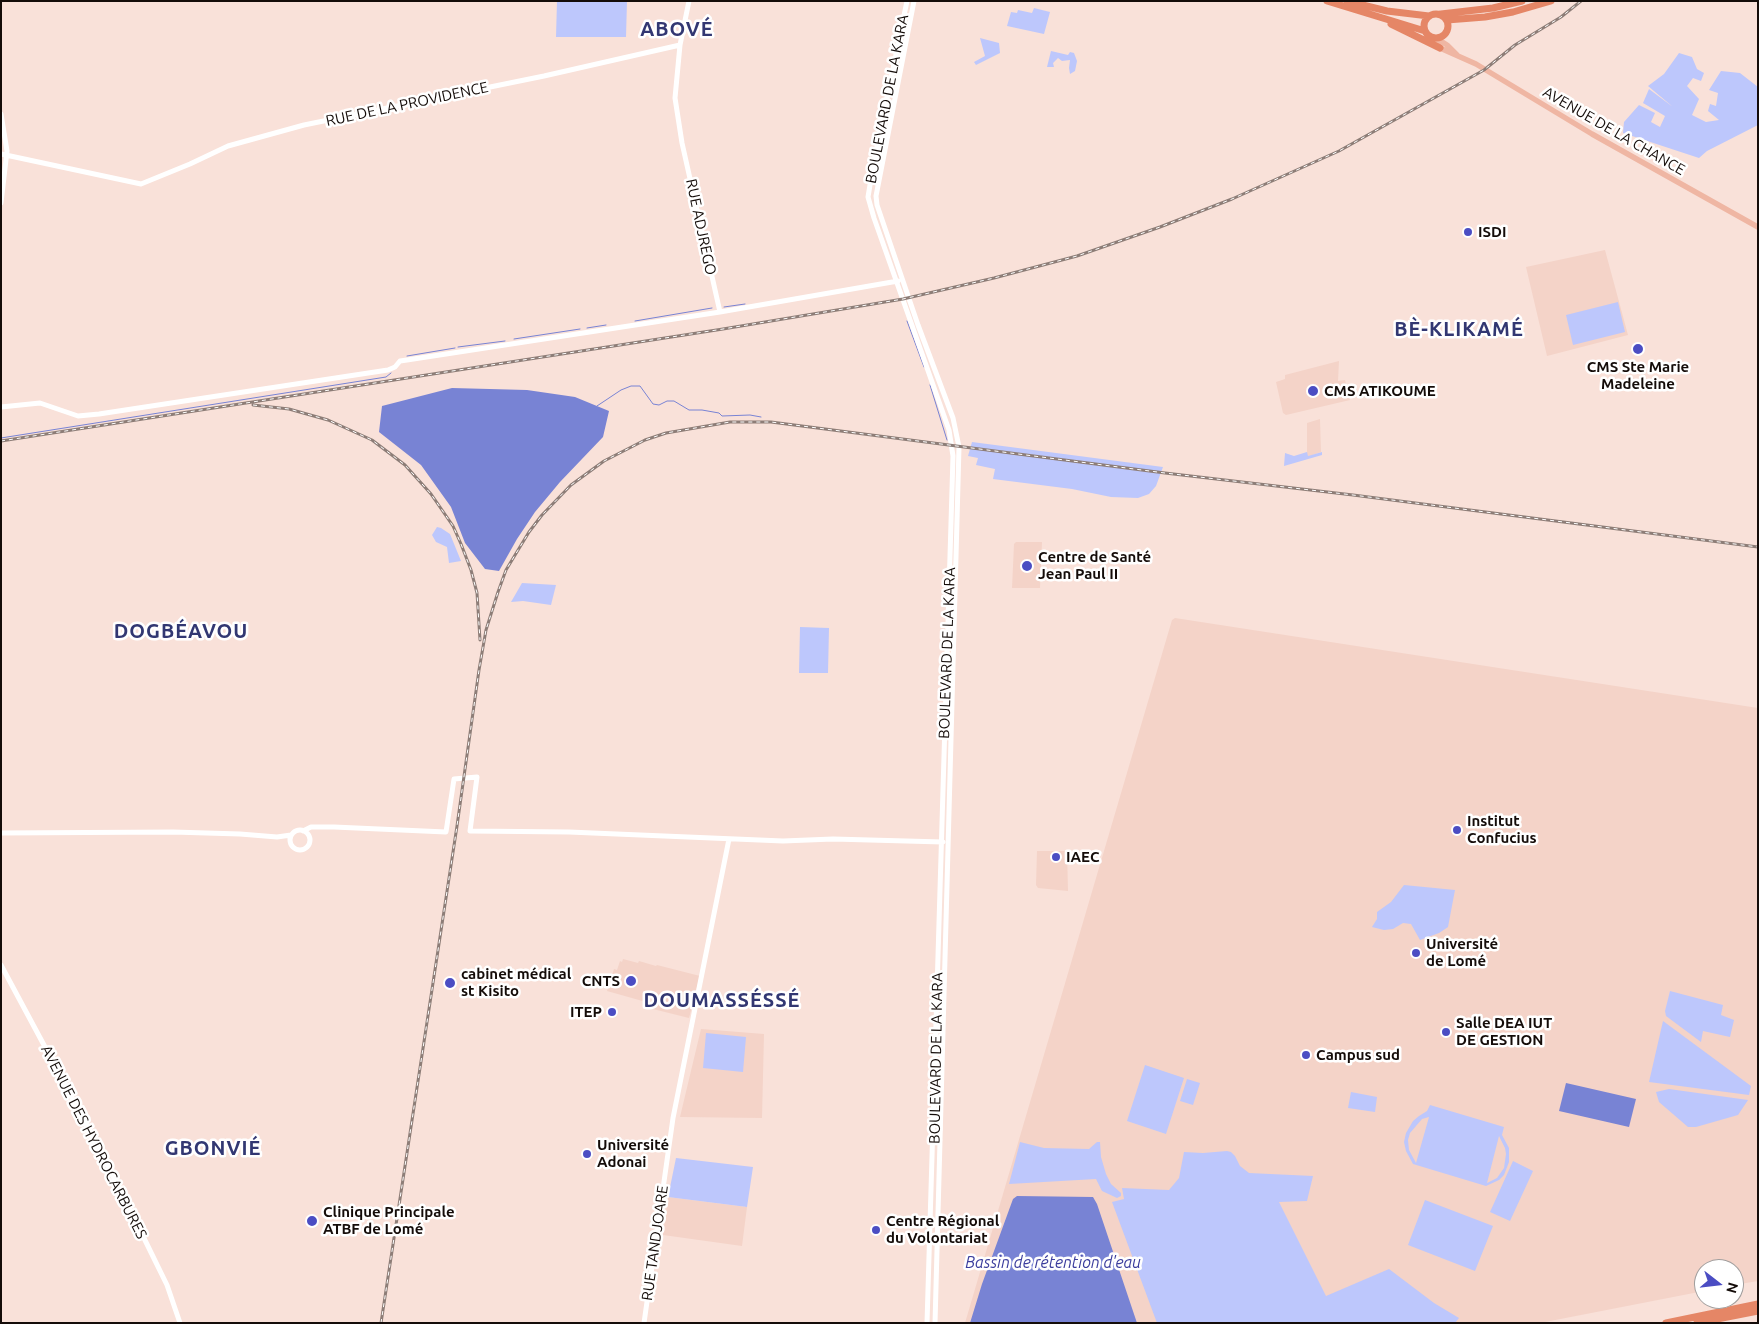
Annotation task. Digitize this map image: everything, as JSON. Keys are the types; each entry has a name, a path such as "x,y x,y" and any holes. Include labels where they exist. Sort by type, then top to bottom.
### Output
{"highway":[{"path":"1327,1 1425,31 1434,37 1444,35 1448,28 1447,20 1441,14"},
{"path":"1347,1 1360,6 1387,11 1429,16 1437,13 1493,8 1522,1"},
{"path":"1447,20 1513,12 1551,1"},
{"path":"1425,31 1424,23 1429,16"},
{"path":"1380,18 1440,48"},
{"path":"1666,1323 1758,1304"},
{"path":"1697,1323 1758,1311"}],"main road":[{"name":"RUE ADJREGO","path":"689,1 680,45 675,98 682,143 720,312"},
{"name":"BOULEVARD DE LA KARA","path":"907,1 868,192 870,208 951,439 953,467 927,1323"},
{"name":"BOULEVARD DE LA KARA","path":"914,1 876,192 877,206 953,418 958,438 959,466 935,1323"},
{"path":"1434,37 1440,48"},
{"name":"AVENUE DE LA CHANCE","path":"1434,37 1456,52 1458,56"},
{"name":"RUE DE LA PROVIDENCE","path":"4,155 141,184 228,146 304,125 589,67 680,45"},
{"name":"AVENUE DE LA CHANCE","path":"1440,48 1476,64 1592,134 1758,227"},
{"path":"1,114 7,144 4,155 1,203"},
{"path":"1,407 40,403 78,416 93,415 388,370 400,361 720,312 896,282 903,279"},
{"path":"1,833 173,832 277,837 291,835 295,831 303,831 311,827 446,832 454,779 477,777 470,831 569,832 783,841 834,839 948,842"},
{"path":"277,837 300,850 307,846 315,830 320,827"},
{"path":"303,831 307,834 309,840"},
{"path":"290,843 291,835"},
{"name":"RUE TANDJOARE","path":"644,1323 673,1118 729,839"},
{"name":"AVENUE DES HYDROCARBURES","path":"1,965 89,1129 140,1230 167,1285 180,1323"}],"shaded area":[{"path":"557,1 627,1 626,37 556,37"},
{"path":"1034,8 1050,12 1044,34 1007,26 1011,12 1017,13 1018,10 1032,13"},
{"path":"980,38 999,43 1000,53 976,65 974,62 985,56"},
{"path":"1051,51 1068,55 1070,52 1074,53 1077,61 1075,71 1070,74 1070,60 1062,61 1058,58 1053,63 1054,67 1047,67"},
{"path":"1679,53 1692,57 1697,69 1704,73 1701,81 1693,78 1687,86 1699,99 1692,115 1706,122 1719,120 1708,111 1710,104 1716,106 1718,93 1709,90 1721,71 1740,73 1758,87 1758,125 1707,151 1699,158 1623,133 1624,122 1639,105 1655,113 1651,122 1660,127 1665,116 1643,103 1649,89 1673,107 1648,86 1664,74"},
{"path":"1605,250 1628,335 1547,356 1526,267"},
{"path":"1618,302 1625,332 1573,345 1566,315"},
{"name":"CMS ATIKOUME","path":"1339,361 1338,381 1345,380 1350,400 1286,415 1283,413 1276,382 1285,379 1285,375"},
{"path":"1320,419 1321,452 1307,457 1307,423"},
{"path":"972,442 1163,467 1156,486 1149,494 1138,498 1111,497 1072,489 993,479 995,469 976,465 978,458 968,456"},
{"path":"1307,452 1308,456 1322,452 1322,455 1284,466 1285,453 1294,456"},
{"path":"437,527 450,534 461,561 449,563 447,547 436,542 432,535"},
{"name":"Centre de Santé Jean Paul II","path":"1016,542 1042,542 1040,588 1012,588 1014,544"},
{"path":"522,583 556,585 551,605 523,601 511,602"},
{"name":"Université de Lomé","path":"1175,618 1758,708 1758,1281 1744,1283 1744,1259 1694,1259 1694,1293 1540,1323 965,1323 1172,620"},
{"path":"800,627 829,628 828,673 799,673"},
{"path":"1037,851 1067,851 1068,891 1038,888 1036,885"},
{"path":"1404,885 1455,890 1448,927 1439,933 1420,940 1411,924 1403,923 1393,929 1384,930 1372,927 1377,919 1377,912 1391,902"},
{"path":"623,959 700,976 689,1018 645,1007 646,1002 607,991 614,969 617,970 620,961 622,962"},
{"path":"1670,991 1723,1005 1721,1015 1734,1020 1730,1037 1703,1031 1701,1042 1666,1016 1665,1011"},
{"path":"1663,1021 1751,1086 1749,1095 1649,1082"},
{"path":"701,1029 764,1034 762,1118 680,1117"},
{"path":"706,1033 746,1037 743,1072 703,1068"},
{"path":"1145,1065 1184,1078 1166,1134 1127,1121"},
{"path":"1187,1079 1200,1083 1193,1105 1180,1101"},
{"path":"1669,1089 1748,1100 1738,1115 1696,1127 1688,1127 1659,1102 1656,1092"},
{"path":"1351,1092 1377,1097 1375,1112 1348,1108"},
{"path":"1430,1105 1504,1127 1502,1135 1509,1148 1509,1162 1504,1175 1499,1180 1486,1186 1413,1164 1406,1151 1404,1142 1406,1133 1413,1121 1427,1111","holes":["1429,1117 1416,1163 1409,1150 1408,1140 1410,1133 1422,1119","1499,1136 1506,1154 1504,1168 1497,1178 1487,1183"]},
{"path":"1020,1142 1044,1148 1089,1149 1097,1142 1100,1142 1101,1157 1106,1174 1111,1184 1121,1193 1121,1196 1117,1198 1102,1191 1096,1179 1009,1184"},
{"path":"1227,1151 1235,1156 1240,1166 1249,1173 1313,1176 1307,1201 1279,1202 1326,1296 1389,1269 1434,1303 1459,1318 1455,1323 1157,1323 1112,1202 1124,1199 1122,1188 1169,1190 1179,1178 1184,1152"},
{"path":"676,1158 753,1167 747,1207 668,1197"},
{"path":"1513,1161 1533,1171 1510,1221 1490,1212"},
{"path":"668,1197 747,1207 742,1246 663,1235"},
{"path":"1425,1200 1493,1226 1475,1271 1408,1245"}],"water":[{"path":"452,388 527,390 575,397 609,411 603,437 560,482 535,512 499,571 485,569 465,543 451,507 421,465 379,432 382,406"},
{"path":"1566,1083 1636,1099 1629,1127 1559,1111"},
{"name":"Bassin de rétention d'eau","path":"1017,1196 1093,1197 1137,1323 970,1323 1013,1199"}],"waterway":[{"path":"724,307 745,304"},
{"path":"635,321 712,308"},
{"path":"907,321 924,367"},
{"path":"587,328 606,325"},
{"path":"514,339 580,329"},
{"path":"458,347 505,341"},
{"path":"407,356 455,348"},
{"path":"1,438 386,377 391,373"},
{"path":"930,385 947,440"},
{"path":"597,406 621,390 631,386 640,386 653,404 659,405 667,401 674,401 689,410 719,413 722,416 750,415 761,417"}],"railway":[{"path":"1,441 723,329 903,299 1077,256 1232,199 1339,151 1484,70 1515,45 1561,17 1581,1"},
{"path":"253,405 289,409 328,420 372,440 405,465 431,494 453,526 461,544 477,593 480,640"},
{"path":"381,1323 486,630 506,570 529,532 542,515 571,485 604,461 645,440 666,433 730,422 771,422 1758,547"}],"place":[{"name":"ISDI","path":"1468,232"},
{"name":"CMS Ste Marie Madeleine","path":"1638,349"},
{"name":"CMS ATIKOUME","path":"1313,391"},
{"name":"Centre de Santé Jean Paul II","path":"1027,566"},
{"name":"Institut Confucius","path":"1457,830"},
{"name":"IAEC","path":"1056,857"},
{"name":"Université de Lomé","path":"1416,953"},
{"name":"CNTS","path":"631,981"},
{"name":"cabinet médical st Kisito","path":"450,983"},
{"name":"ITEP","path":"612,1012"},
{"name":"Salle DEA IUT DE GESTION","path":"1446,1032"},
{"name":"Campus sud","path":"1306,1055"},
{"name":"Université Adonai","path":"587,1154"},
{"name":"Clinique Principale ATBF de Lomé","path":"312,1221"},
{"name":"Centre Régional du Volontariat","path":"876,1230"}],"district":[{"name":"ABOVÉ","path":"677,29"},
{"name":"BÈ-KLIKAMÉ","path":"1459,329"},
{"name":"DOGBÉAVOU","path":"181,631"},
{"name":"DOUMASSÉSSÉ","path":"722,1000"},
{"name":"GBONVIÉ","path":"213,1148"}]}
